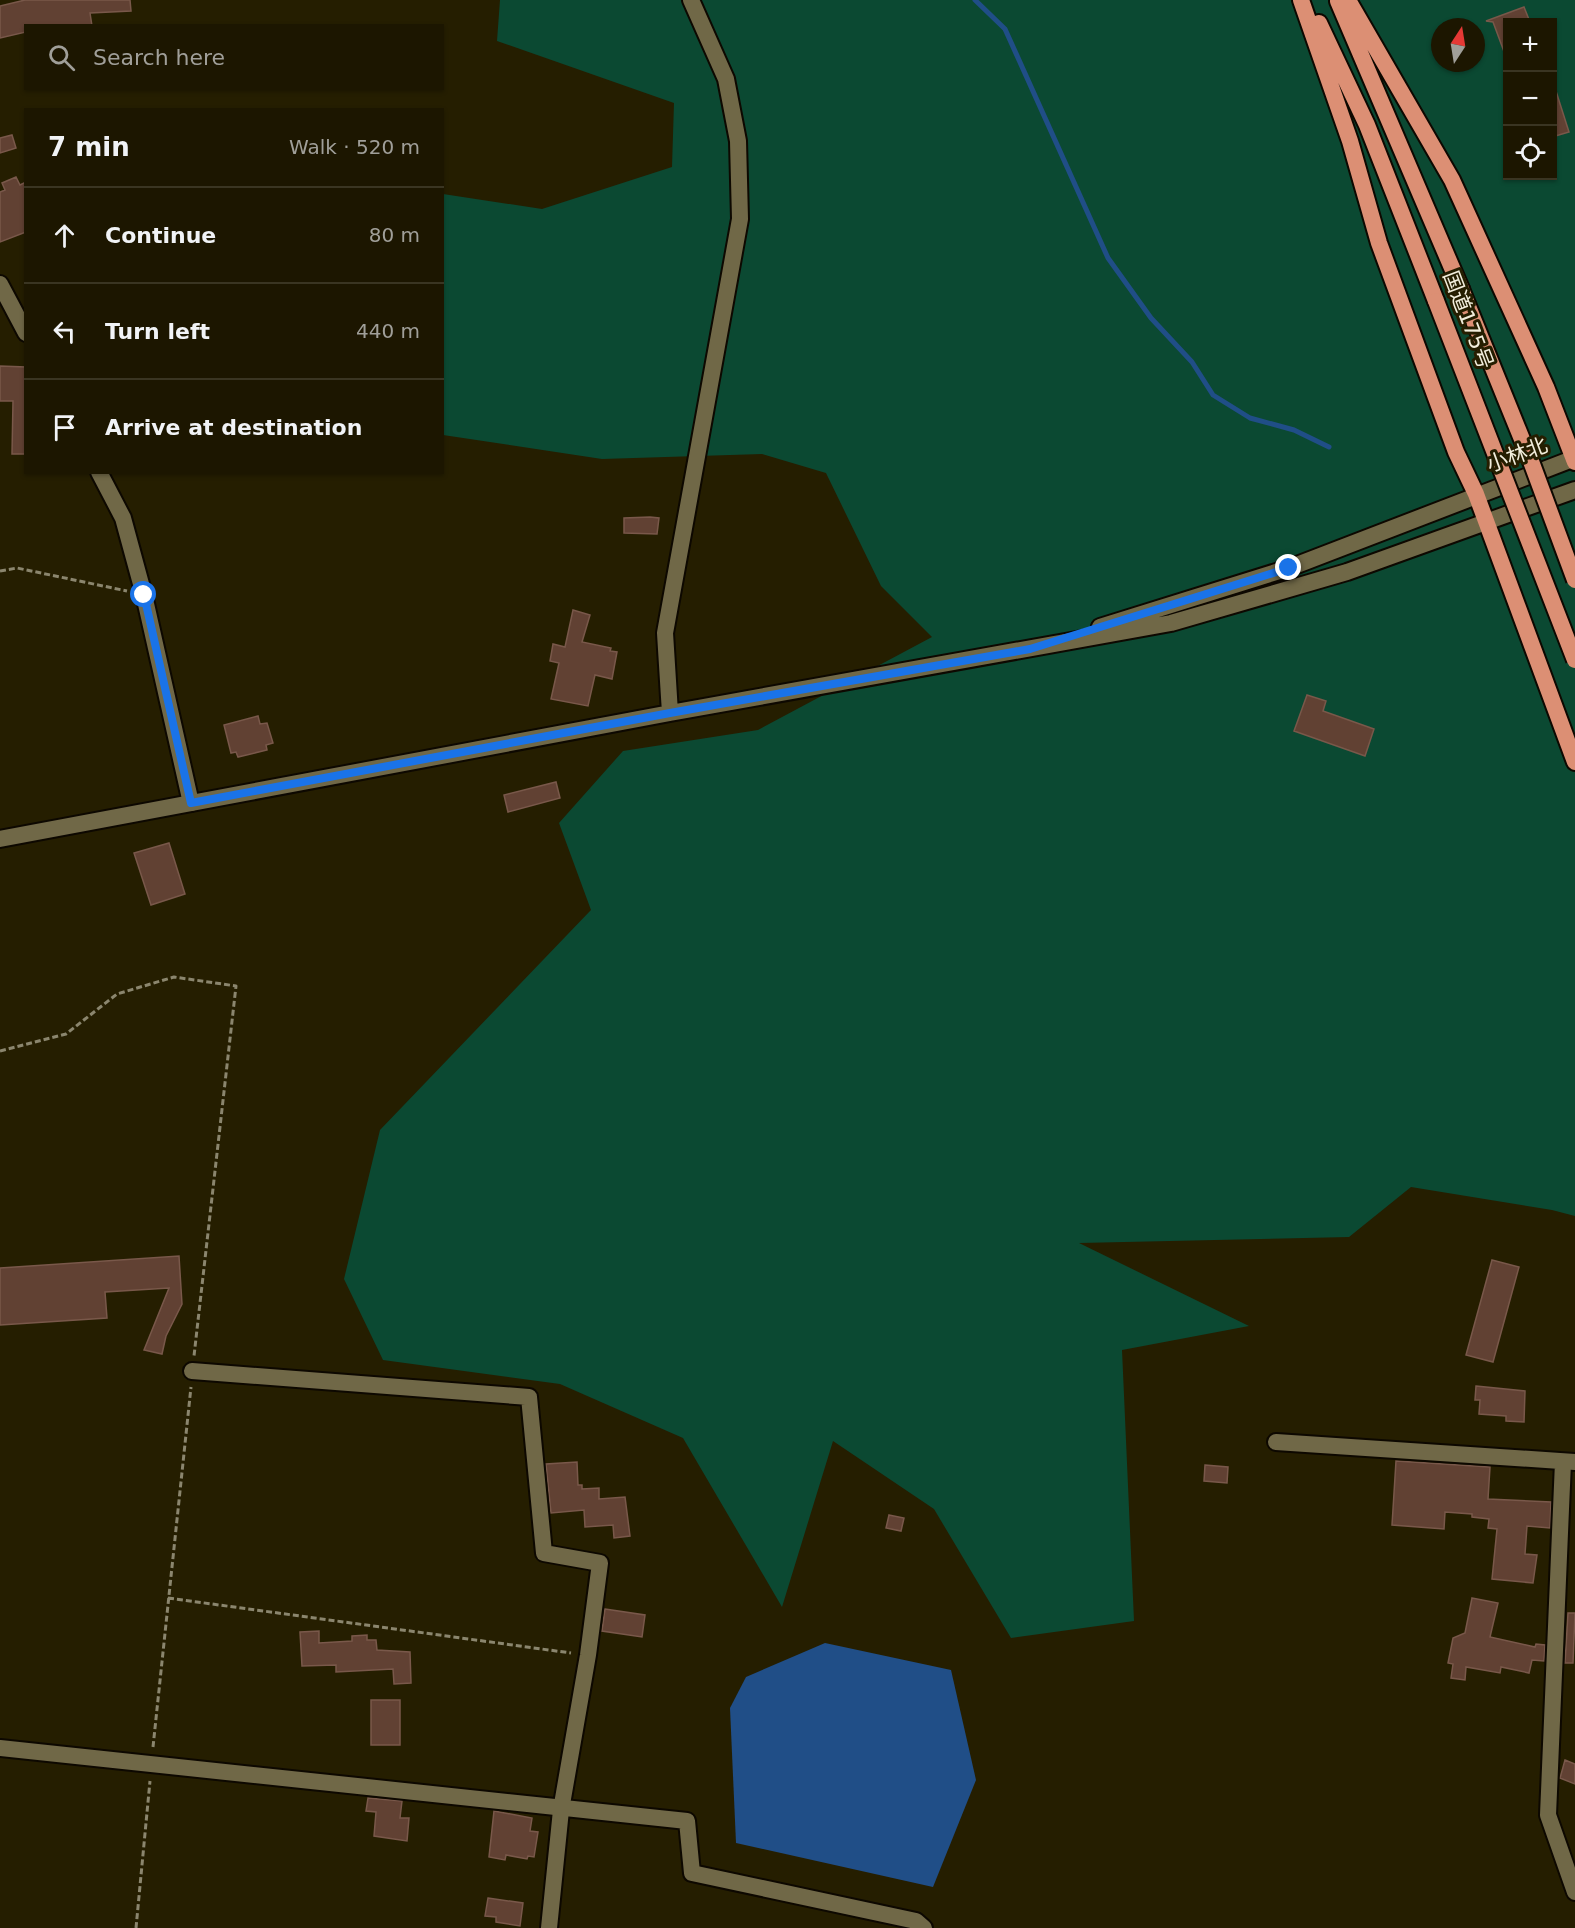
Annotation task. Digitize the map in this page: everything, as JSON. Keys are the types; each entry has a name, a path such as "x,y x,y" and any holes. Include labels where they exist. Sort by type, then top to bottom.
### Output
{"highway":[{"path":"1301,0 1350,141 1379,243 1456,452 1476,494 1575,762"},
{"name":"国道175号","path":"1308,0 1367,125 1575,660"},
{"name":"国道175号","path":"1338,0 1461,289 1532,464 1575,580"},
{"path":"1348,0 1452,180 1546,387 1575,460"}],"street":[{"path":"670,713 665,633 740,219 738,141 726,79 691,0"},
{"path":"0,284 24,329"},
{"name":"小林北","path":"1030,649 1289,568 1476,494 1575,460"},
{"path":"100,474 123,518 144,595 191,803"},
{"path":"0,839 670,713 1171,623 1347,572 1575,490"},
{"path":"192,1371 529,1397 544,1552 600,1563 588,1655 561,1810 549,1928"},
{"path":"1276,1442 1569,1462 1548,1815 1575,1892"},
{"path":"0,1748 561,1810 687,1821 692,1873 916,1921 924,1928"}],"path":[{"path":"0,571 17,568 144,595"},
{"path":"0,1051 66,1034 117,994 174,977 236,986 167,1598 136,1928"},
{"path":"167,1598 588,1655"}],"green space":[{"path":"500,0 1575,0 1575,1216 1552,1210 1411,1187 1349,1237 1079,1243 1249,1326 1122,1350 1134,1621 1011,1638 934,1509 833,1441 782,1607 683,1438 560,1384 383,1360 344,1279 380,1130 591,910 559,823 623,751 758,730 932,637 881,586 826,473 762,454 602,459 444,435 444,194 542,209 672,167 674,103 497,41"}],"water":[{"path":"825,1643 951,1670 976,1780 933,1887 736,1843 730,1708 746,1677"}],"building":[{"path":"25,0 130,0 131,11 90,13 92,24 24,24 24,32 0,38 0,6"},
{"path":"1524,7 1528,18 1503,18 1503,49 1493,22 1486,21"},
{"path":"1557,94 1569,132 1557,136"},
{"path":"12,135 16,148 0,153 0,138"},
{"path":"16,177 20,185 24,183 24,233 0,242 0,192 5,190 2,183"},
{"path":"0,366 24,367 24,454 12,454 13,401 0,401"},
{"path":"624,518 659,518 657,534 624,533"},
{"path":"573,610 590,615 582,642 611,648 610,651 617,652 612,679 595,675 588,706 551,699 559,663 550,661 553,644 565,647"},
{"path":"1307,695 1326,701 1323,711 1374,729 1365,756 1294,731"},
{"path":"258,716 260,724 267,723 273,743 266,745 267,750 238,757 236,752 231,753 224,725"},
{"path":"556,782 560,798 508,812 504,795"},
{"path":"169,843 185,894 151,905 134,853"},
{"path":"179,1256 182,1304 166,1336 162,1354 144,1350 169,1288 105,1292 107,1318 0,1325 0,1268"},
{"path":"1492,1260 1519,1267 1493,1362 1466,1355"},
{"path":"1476,1386 1525,1391 1524,1422 1506,1421 1506,1416 1479,1414 1480,1400 1475,1400"},
{"path":"1396,1461 1490,1467 1488,1499 1551,1502 1550,1528 1527,1526 1525,1554 1537,1555 1533,1583 1492,1579 1497,1529 1488,1528 1489,1519 1472,1517 1472,1514 1445,1512 1444,1529 1392,1525"},
{"path":"577,1462 578,1485 582,1485 582,1489 599,1488 599,1499 625,1497 630,1536 614,1538 613,1525 585,1527 584,1510 551,1513 546,1464"},
{"path":"1205,1465 1228,1467 1227,1483 1204,1481"},
{"path":"889,1515 904,1518 901,1531 886,1528"},
{"path":"1472,1598 1498,1603 1490,1637 1535,1647 1536,1644 1545,1645 1544,1661 1532,1660 1529,1673 1501,1667 1500,1673 1466,1667 1465,1680 1451,1678 1453,1664 1448,1663 1453,1638 1465,1633"},
{"path":"605,1609 645,1615 642,1637 602,1631"},
{"path":"1568,1613 1575,1613 1573,1663 1565,1663"},
{"path":"319,1631 319,1643 352,1641 352,1636 367,1635 367,1640 376,1640 377,1650 410,1652 411,1683 394,1684 393,1669 336,1672 336,1665 302,1666 300,1632"},
{"path":"371,1700 400,1700 400,1745 371,1745"},
{"path":"1565,1760 1575,1764 1575,1784 1560,1778"},
{"path":"368,1798 402,1801 400,1818 409,1818 407,1841 374,1836 376,1812 366,1811"},
{"path":"494,1811 532,1818 530,1831 538,1832 534,1857 528,1856 527,1859 506,1855 505,1860 489,1857"},
{"path":"488,1898 523,1903 520,1926 496,1922 496,1917 485,1916"}],"waterway":[{"path":"975,0 1005,29 1108,258 1151,318 1192,362 1213,395 1250,418 1294,430 1329,447"}],"route":[{"path":"144,595 191,803 670,713 1030,649 1289,568"}]}
